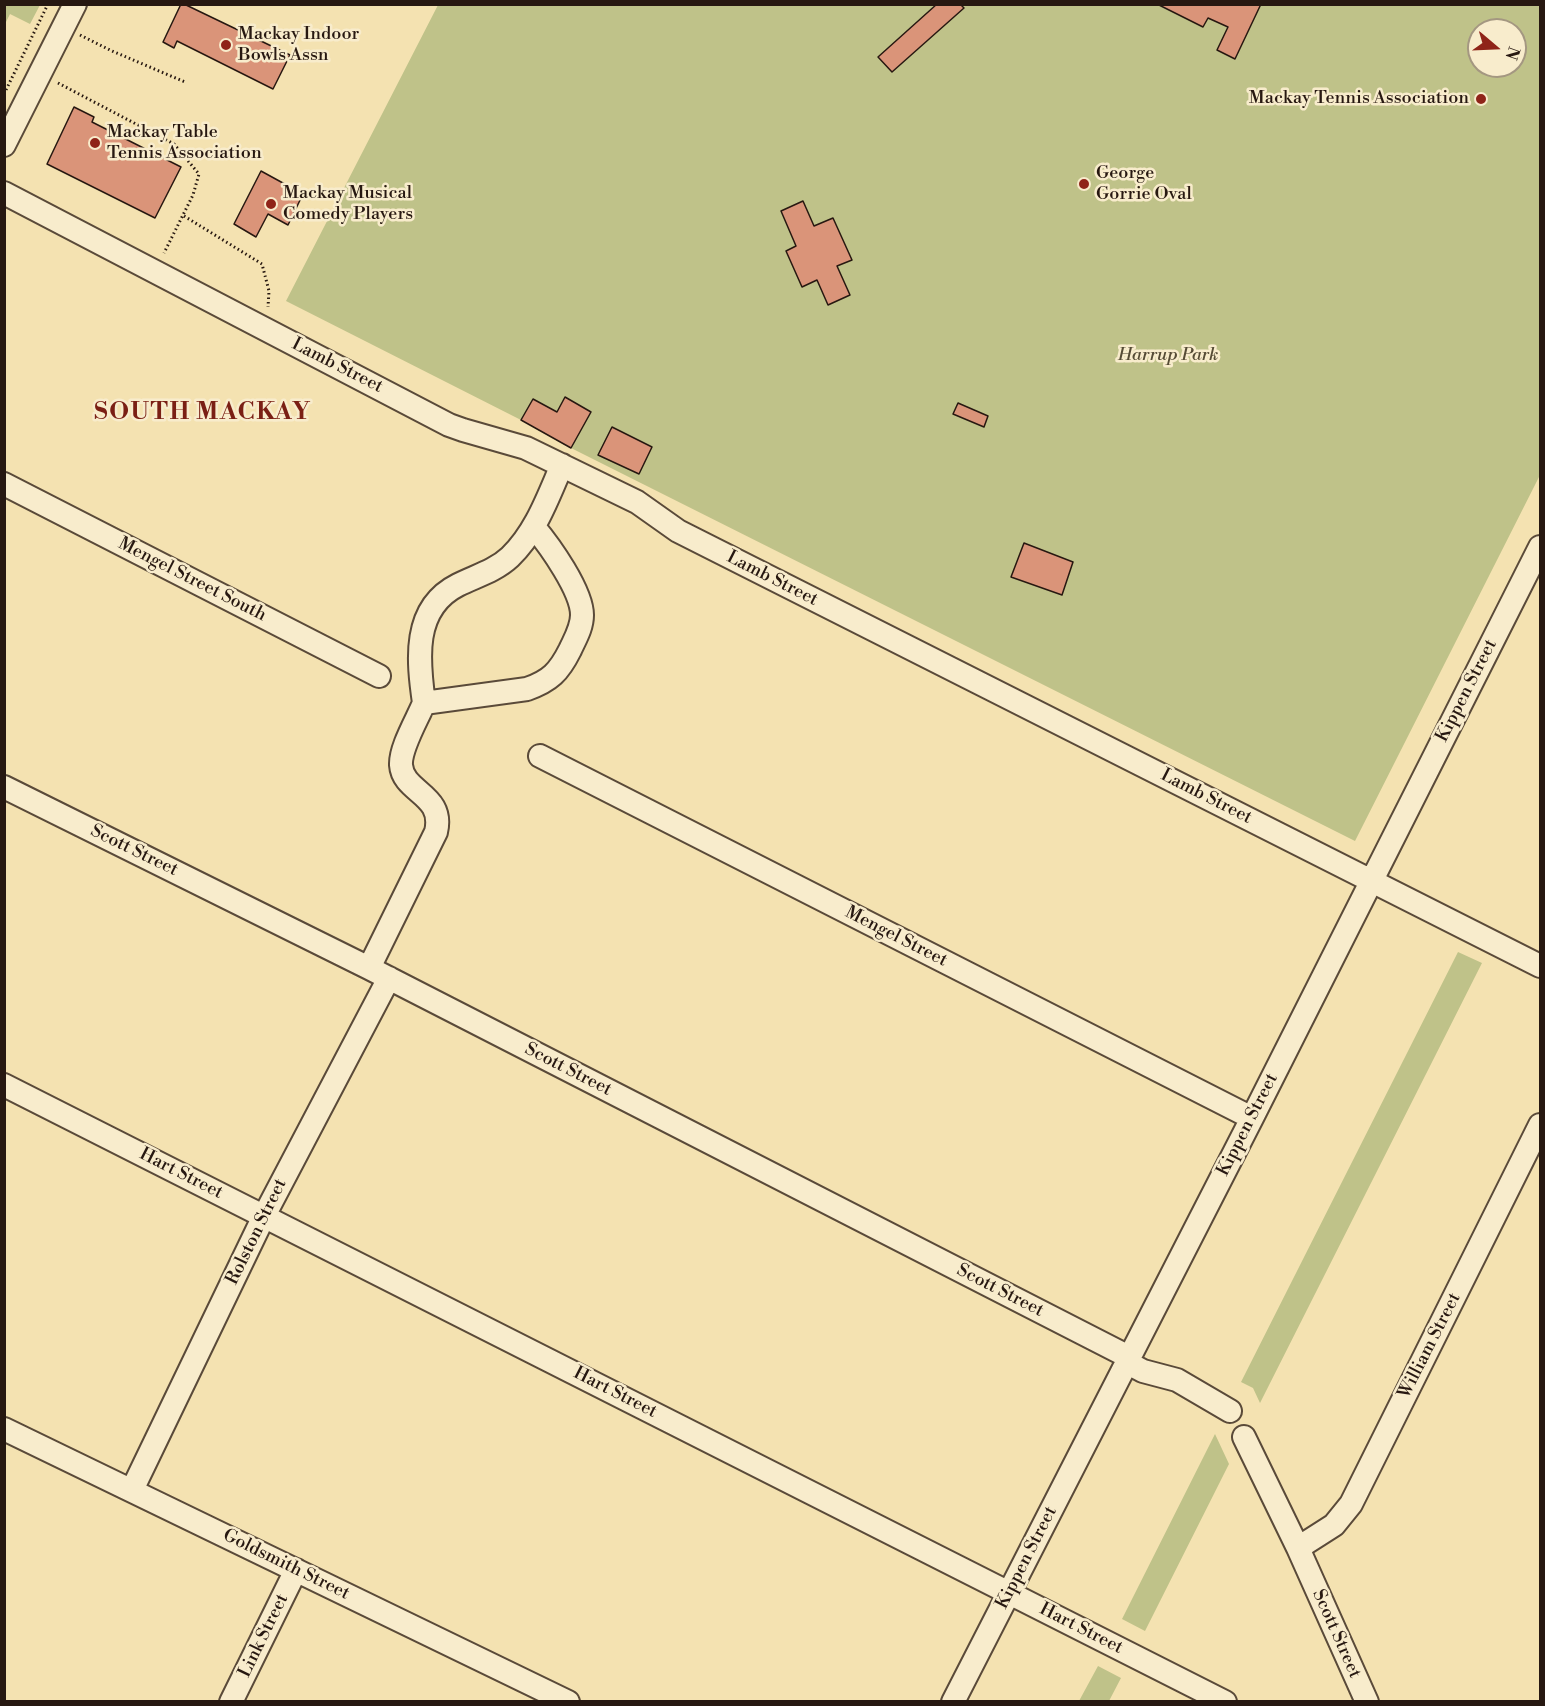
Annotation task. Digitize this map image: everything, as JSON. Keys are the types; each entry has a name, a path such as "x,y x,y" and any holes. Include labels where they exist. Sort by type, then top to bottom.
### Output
{"street":[{"path":"4,145 75,4"},
{"name":"Lamb Street","path":"4,193 449,425 515,444 637,502 678,531 1540,966"},
{"path":"534,527 557,559 580,603 582,616 580,628 560,668 542,684 527,689 424,704 420,659 422,631 432,607 443,592 491,570 509,558 520,546 534,527 562,465"},
{"name":"Mengel Street South","path":"4,484 379,676"},
{"name":"Kippen Street","path":"953,1701 1540,547"},
{"name":"Rolston Street","path":"132,1490 379,973 436,832 439,820 436,808 404,775 401,768 405,746 424,704"},
{"name":"Mengel Street","path":"540,756 1251,1118"},
{"name":"Scott Street","path":"4,786 379,973 1127,1360 1143,1371 1177,1380 1230,1411"},
{"name":"Hart Street","path":"4,1085 1225,1701"},
{"name":"William Street","path":"1298,1548 1334,1525 1351,1504 1540,1125"},
{"name":"Goldsmith Street","path":"4,1428 568,1701"},
{"name":"Scott Street","path":"1244,1437 1298,1548 1367,1701"},
{"name":"Link Street","path":"231,1701 296,1570"}],"path":[{"path":"4,94 48,4"},
{"path":"64,27 112,51 185,82"},
{"path":"40,75 174,144 199,174 184,216 154,272"},
{"path":"184,216 262,264 269,291 265,329"}],"green space":[{"path":"5,4 40,5 30,24 10,14 5,24"},
{"name":"Harrup Park","path":"438,5 1540,5 1540,475 1355,841 571,448 521,420 286,301"},
{"path":"1458,952 1482,963 1260,1403 1253,1388 1241,1382"},
{"path":"1215,1434 1229,1464 1145,1631 1122,1619"},
{"path":"1098,1666 1121,1678 1109,1701 1079,1701"}],"building":[{"name":"Mackay Indoor Bowls Assn","path":"181,4 290,55 273,89 177,41 174,48 163,42"},
{"path":"937,4 960,4 964,8 892,72 878,57"},
{"path":"1157,4 1261,4 1235,59 1217,50 1228,27 1208,18 1203,27"},
{"name":"Mackay Table Tennis Association","path":"74,107 94,117 92,122 181,167 155,218 47,164"},
{"name":"Mackay Musical Comedy Players","path":"261,171 303,194 288,225 268,214 256,237 234,224"},
{"path":"803,201 814,226 833,218 852,260 837,266 850,295 828,305 817,280 802,287 786,251 796,246 781,211"},
{"path":"565,397 591,412 571,448 521,420 533,399 557,412"},
{"path":"958,403 988,416 984,427 953,414"},
{"path":"612,427 652,447 639,474 598,455"},
{"path":"1024,543 1073,562 1062,595 1011,577"}],"place":[{"name":"Mackay Indoor Bowls Assn","path":"226,45"},
{"name":"Mackay Tennis Association","path":"1481,99"},
{"name":"Mackay Table Tennis Association","path":"95,143"},
{"name":"George Gorrie Oval","path":"1084,184"},
{"name":"Mackay Musical Comedy Players","path":"271,204"}],"district":[{"name":"SOUTH MACKAY","path":"203,413"}]}
